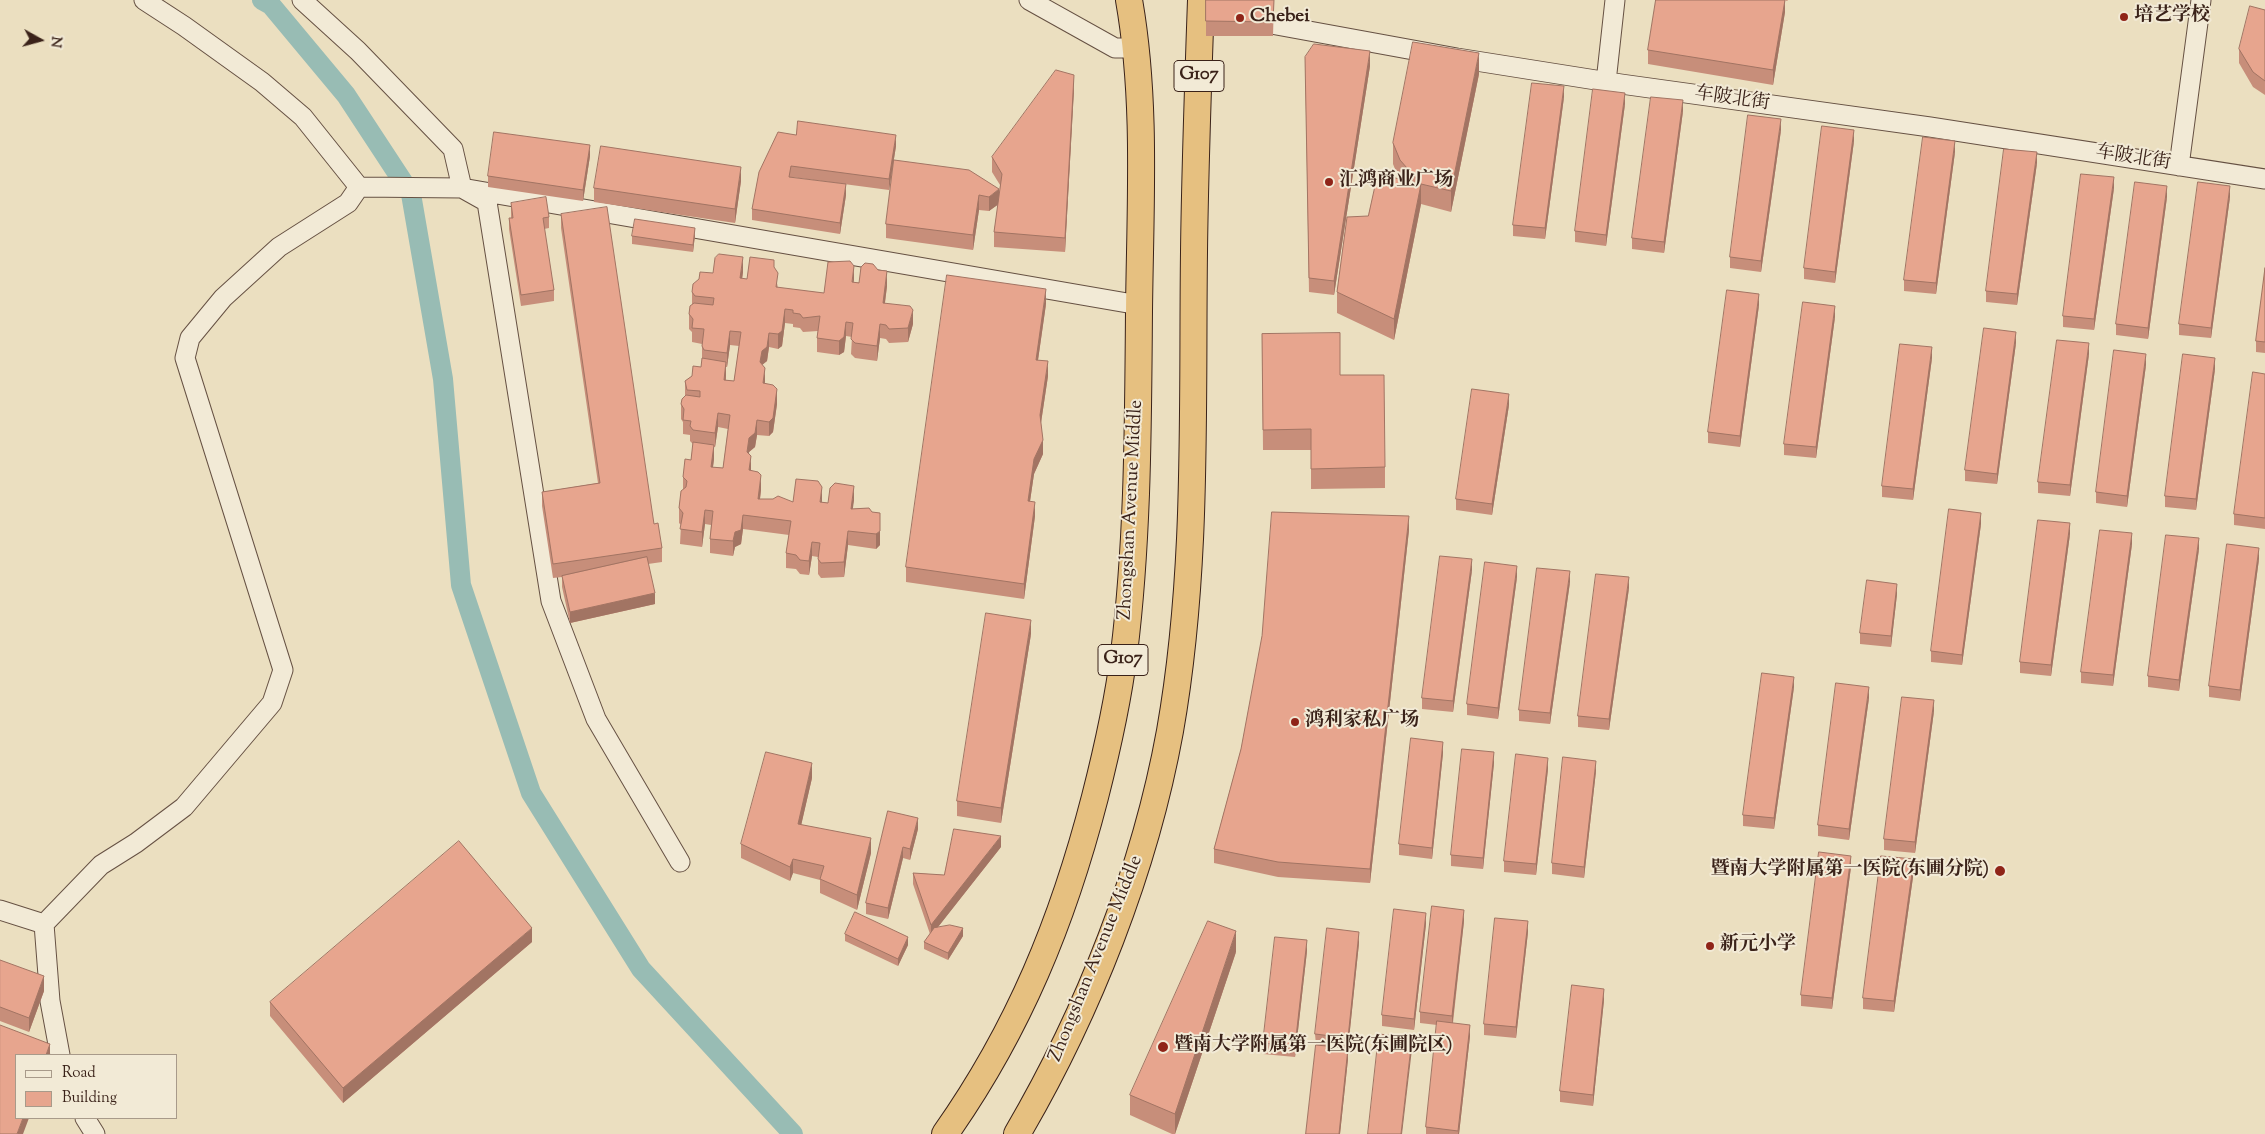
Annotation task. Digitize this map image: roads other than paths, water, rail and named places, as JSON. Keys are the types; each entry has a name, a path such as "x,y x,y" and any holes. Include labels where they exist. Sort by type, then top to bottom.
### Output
{"highway":[{"name":"Zhongshan Avenue Middle","path":"945,1134 998,1050 1035,977 1066,898 1101,772 1124,657 1132,574 1137,465 1139,305 1140,100 1136,48 1129,0"},
{"name":"Zhongshan Avenue Middle","path":"1017,1134 1062,1050 1121,910 1151,812 1170,731 1187,603 1195,377 1194,253 1212,10"}],"street":[{"path":"144,0 262,82 302,117 359,187"},
{"path":"302,0 358,51 453,149 462,188 487,202 551,601 596,719 680,862"},
{"path":"1029,0 1115,48 1136,48"},
{"path":"1606,82 1615,0"},
{"path":"2179,166 2202,0"},
{"name":"车陂北街","path":"1212,10 1457,58 1606,82 1940,129 2265,179"},
{"path":"359,187 462,188 1139,305"},
{"path":"60,1054 50,1001 44,924 101,865 136,843 184,807 272,703 283,670 185,358 190,338 223,298 279,247 348,203 359,187"},
{"path":"0,910 44,924"},
{"path":"87,1119 95,1134"}],"waterway":[{"path":"262,0 271,5 346,95 411,194 443,379 461,585 531,793 641,969 793,1134"}],"place":[{"name":"培艺学校","path":"2124,17"},
{"name":"Chebei","path":"1240,18"},
{"name":"汇鸿商业广场","path":"1329,182"},
{"name":"鸿利家私广场","path":"1295,722"},
{"name":"暨南大学附属第一医院(东圃分院)","path":"2000,871"},
{"name":"新元小学","path":"1710,946"},
{"name":"暨南大学附属第一医院(东圃院区)","path":"1163,1047"}]}
